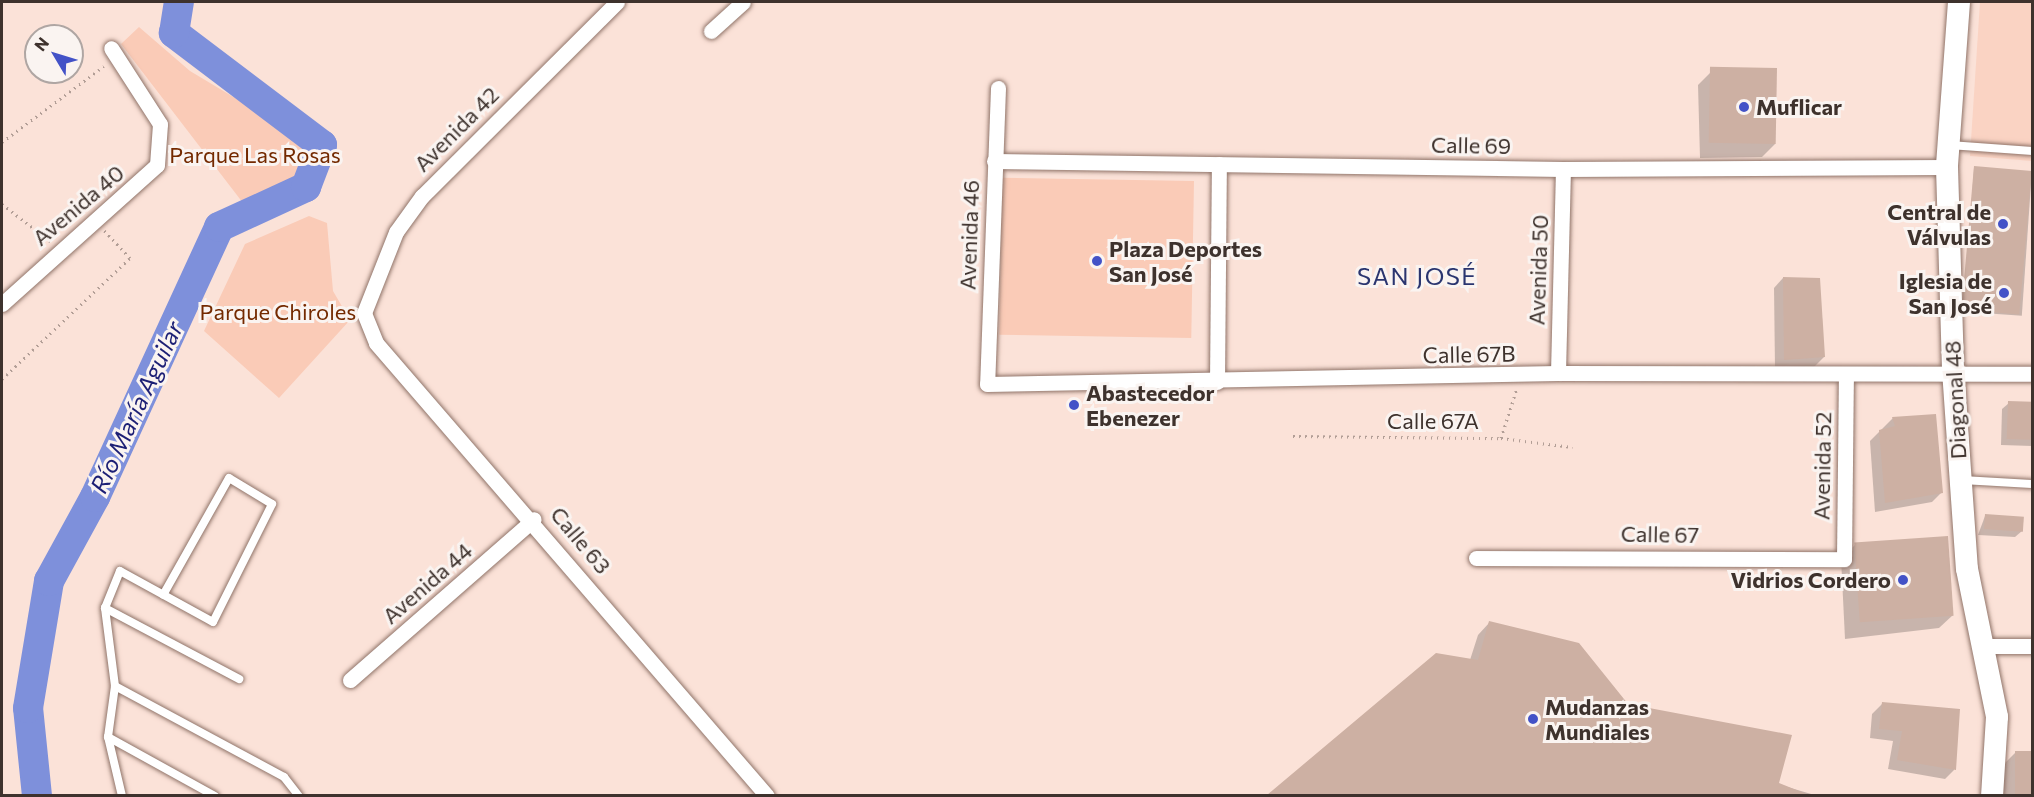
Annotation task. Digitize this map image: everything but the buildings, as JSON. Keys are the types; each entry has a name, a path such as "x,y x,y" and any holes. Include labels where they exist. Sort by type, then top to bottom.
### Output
{"street":[{"name":"Avenida 42","path":"364,314 396,232 422,196 617,2"},
{"path":"711,31 742,2"},
{"name":"Diagonal 48","path":"1959,2 1948,156 1953,370 1960,480 1981,646 1997,717 1992,795"},
{"name":"Avenida 40","path":"2,304 60,248 157,165 160,124 113,53"},
{"name":"Avenida 46","path":"987,384 998,88"},
{"name":"Calle 69","path":"994,161 1563,169 1948,156"},
{"path":"1217,382 1219,164"},
{"name":"Avenida 50","path":"1558,373 1563,169"},
{"name":"Calle 63","path":"364,314 376,342 534,519 767,795"},
{"path":"1953,370 2032,374"},
{"name":"Calle 67B","path":"987,384 1217,382 1520,376 1558,373 1846,374 1953,370"},
{"name":"Avenida 52","path":"1844,559 1846,374"},
{"name":"Avenida 44","path":"350,680 534,519"},
{"name":"Calle 67","path":"1476,558 1844,559"},
{"path":"1981,646 2032,646"}],"lane":[{"path":"1948,156 2032,150"},
{"path":"122,795 108,737 115,686 105,608 120,571 163,595 213,622 272,504 229,478 163,595"},
{"path":"1960,480 2032,484"},
{"path":"105,608 239,679"},
{"path":"115,686 284,777 299,795"},
{"path":"108,737 215,795"}],"path":[{"path":"2,142 113,53"},
{"path":"2,204 60,248"},
{"path":"2,379 130,258 93,219"},
{"path":"1502,438 1520,376"},
{"name":"Calle 67A","path":"1293,436 1502,438 1572,447"}],"shaded area":[{"path":"1980,2 2032,2 2032,161 1970,156"}],"green space":[{"name":"Parque Las Rosas","path":"139,27 190,71 292,132 305,152 301,178 243,203 121,44"},
{"name":"Plaza Deportes San José","path":"1002,178 1194,181 1191,338 999,335"},
{"name":"Parque Chiroles","path":"309,216 327,223 333,291 350,320 279,398 204,331 245,244"}],"waterway":[{"name":"Río María Aguilar","path":"37,796 28,708 49,581 95,497 219,227 306,187 322,145 174,33 179,2"}],"place":[{"name":"Muflicar","path":"1744,107"},
{"name":"Central de Válvulas","path":"2003,224"},
{"name":"Plaza Deportes San José","path":"1097,261"},
{"name":"Iglesia de San José","path":"2004,293"},
{"name":"Abastecedor Ebenezer","path":"1074,405"},
{"name":"Vidrios Cordero","path":"1903,580"},
{"name":"Mudanzas Mundiales","path":"1533,719"}],"district":[{"name":"SAN JOSÉ","path":"1417,276"}]}
